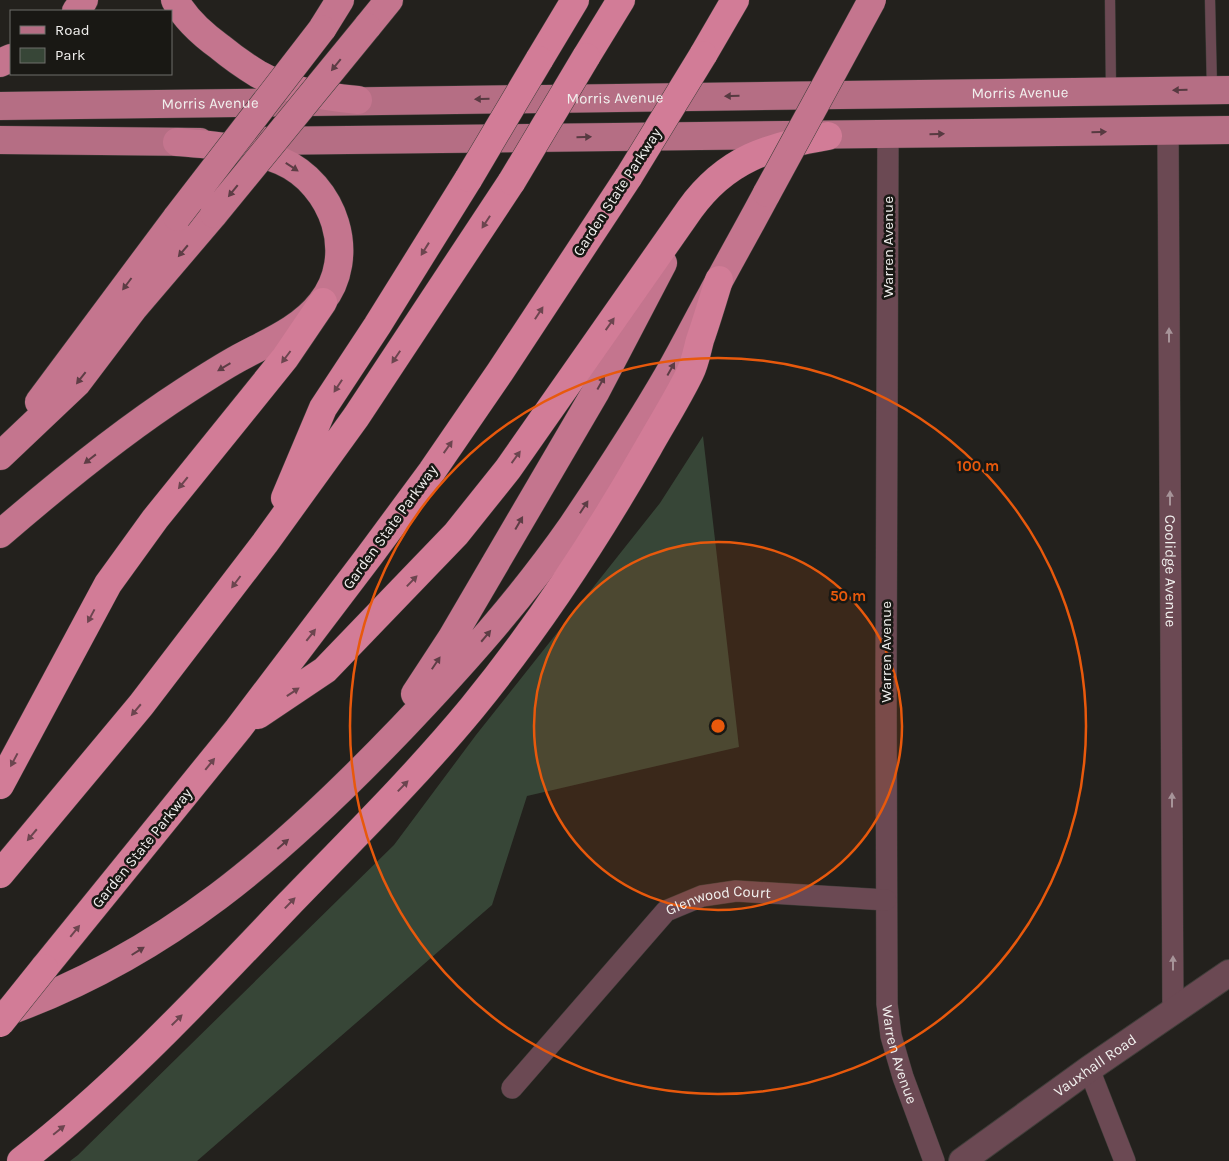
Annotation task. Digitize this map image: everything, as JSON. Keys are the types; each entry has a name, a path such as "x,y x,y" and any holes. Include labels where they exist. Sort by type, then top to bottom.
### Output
{"highway":[{"path":"0,452 177,217 322,29 340,0"},
{"path":"0,456 77,383 133,309 214,214 389,0"},
{"path":"265,543 323,408 377,326 469,178 575,0"},
{"path":"0,874 141,705 314,477 512,181 621,0"},
{"name":"Garden State Parkway","path":"0,1023 238,729 313,632 432,471 500,372 628,176 735,0"},
{"path":"0,1014 54,994 131,955 196,913 259,866 357,774 478,646 572,527 642,418 669,373 872,0"},
{"path":"176,1 196,28 258,74 296,90 335,98 358,100"},
{"path":"238,729 325,670 456,534 503,476 690,209 710,185 732,166 747,158 779,146 828,136"},
{"path":"0,786 108,584 161,512 285,358 322,302 335,276 340,254 340,242 335,220 323,196 295,168 267,155 216,145 177,142"},
{"path":"357,774 437,663 456,631 595,393 690,209"},
{"path":"20,1161 100,1095 206,991 410,778 498,675 582,557 630,480 671,408 691,370 719,280"},
{"path":"0,534 56,486 137,424 204,379 291,330 313,313 322,302"}],"main road":[{"name":"Morris Avenue","path":"0,106 1220,90"},
{"path":"0,140 177,142 1229,130"}],"street":[{"name":"Coolidge Avenue","path":"1168,131 1173,1012"},
{"name":"Warren Avenue","path":"888,135 887,1004 890,1036 934,1161"},
{"name":"Glenwood Court","path":"512,1088 666,911 702,896 736,892 886,900"},
{"name":"Vauxhall Road","path":"962,1161 1089,1069 1229,973"},
{"path":"1089,1069 1125,1161"}],"lane":[{"path":"1110,0 1111,91"},
{"path":"1210,0 1220,90"}],"green space":[{"path":"703,436 739,747 527,796 492,905 197,1161 70,1161 394,845 476,735 660,503"}]}
